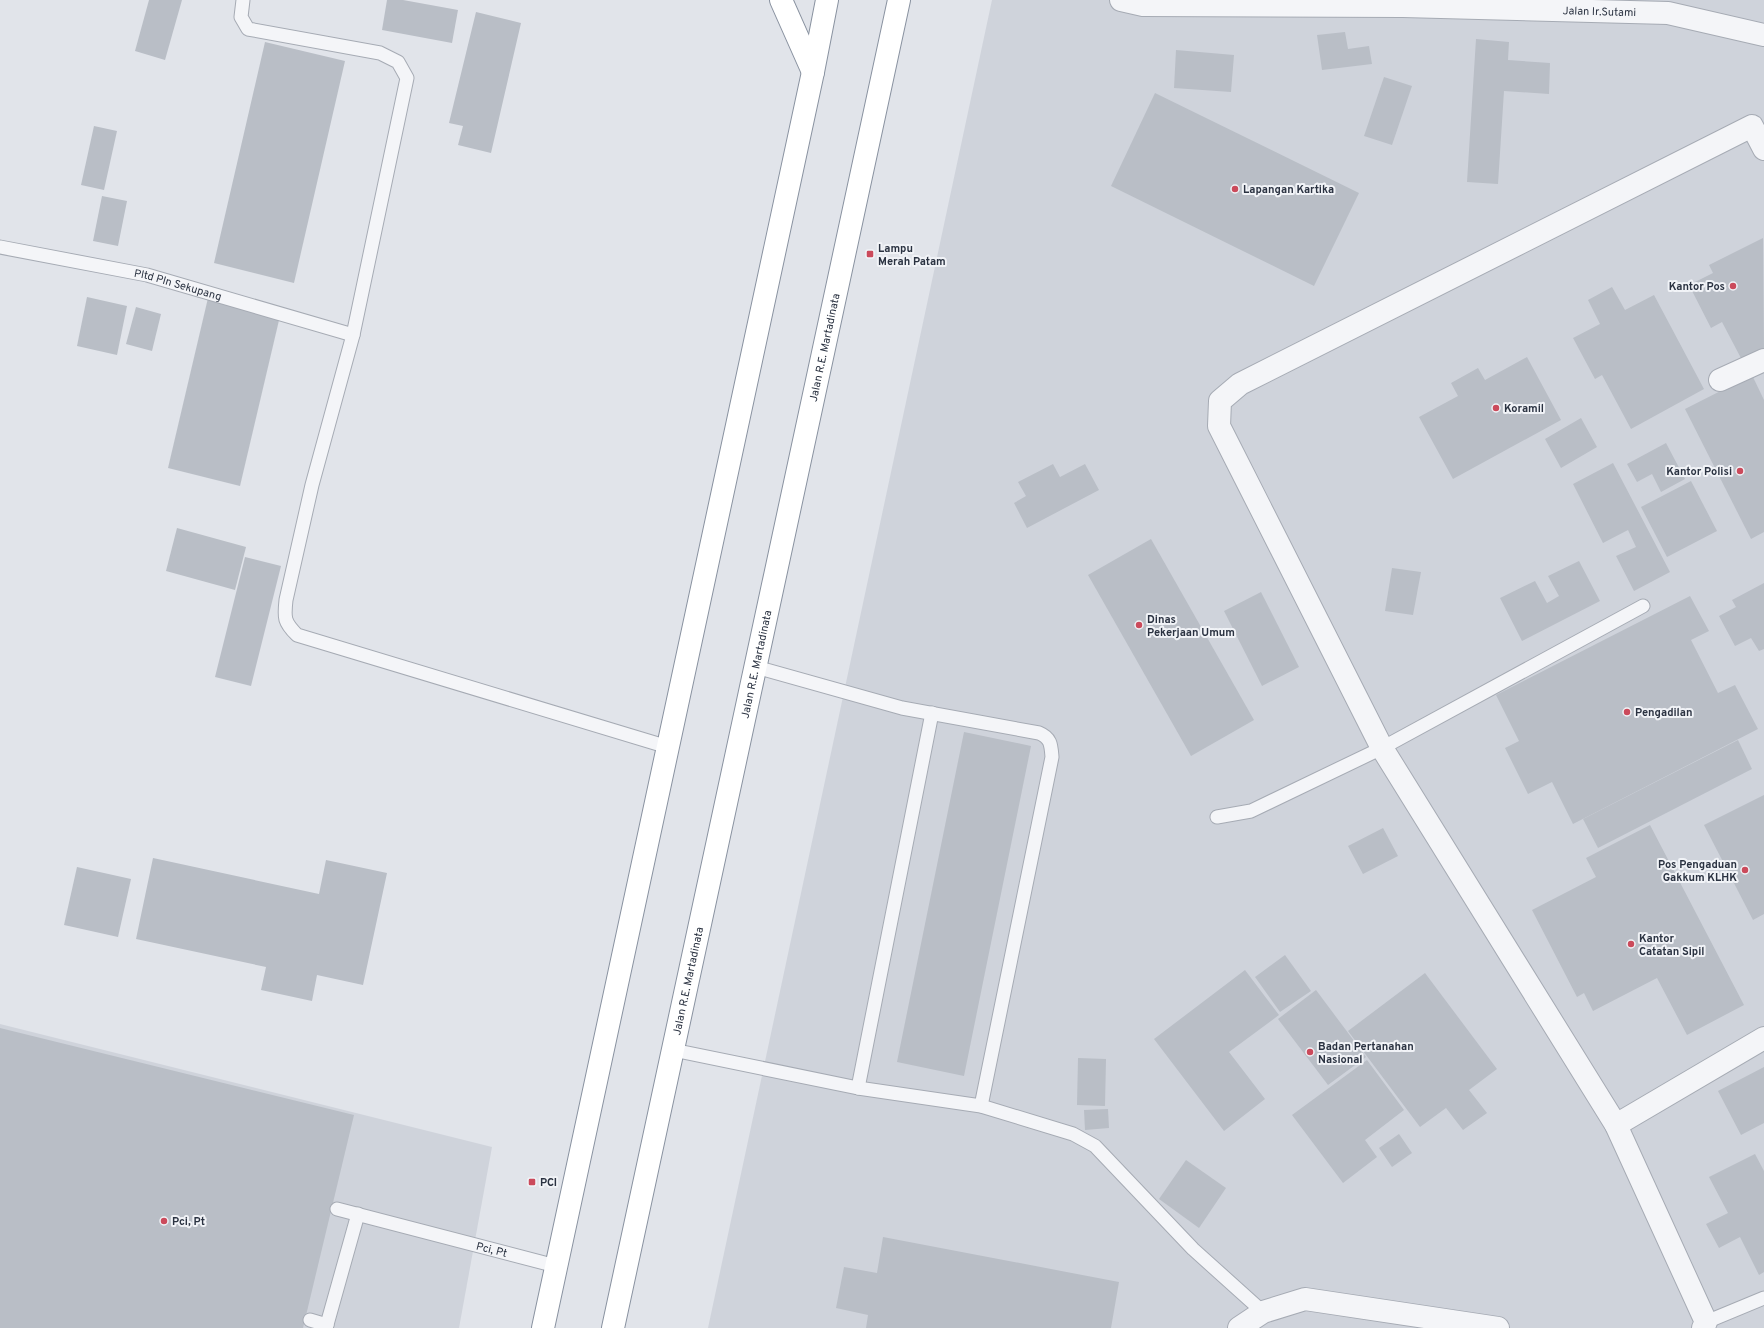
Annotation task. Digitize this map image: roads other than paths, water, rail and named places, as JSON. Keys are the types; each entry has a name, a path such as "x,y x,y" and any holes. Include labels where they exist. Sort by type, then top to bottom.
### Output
{"highway":[{"path":"781,0 813,72"},
{"path":"543,1328 813,72 827,0"},
{"name":"Jalan R.E. Martadinata","path":"613,1328 899,0"}],"street":[{"name":"Jalan Ir.Sutami","path":"1121,0 1143,5 1403,6 1668,13 1764,35"},
{"path":"1704,1325 1616,1125 1382,748 1219,426 1220,401 1240,384 1752,126 1764,149"},
{"path":"1720,380 1764,360"},
{"path":"1616,1125 1764,1038"},
{"path":"1239,1328 1263,1312 1305,1299 1498,1328"}],"lane":[{"path":"243,0 241,17 248,29 380,53 398,62 407,78 353,335 312,484 286,600 284,616 288,626 297,634 668,748"},
{"name":"Pltd Pln Sekupang","path":"0,247 147,275 353,335"},
{"path":"1218,817 1251,811 1382,748 1643,606"},
{"path":"756,667 902,708 1039,733 1046,736 1051,745 1050,765 981,1106"},
{"path":"858,1088 932,713"},
{"path":"673,1050 858,1088 981,1106 1074,1134 1095,1146 1193,1249 1263,1312"},
{"name":"Pci, Pt","path":"337,1209 556,1266"},
{"path":"310,1320 326,1326 358,1214"},
{"path":"1704,1325 1764,1298"}],"place":[{"name":"Lapangan Kartika","path":"1235,189"},
{"name":"Lampu Merah Patam","path":"870,254"},
{"name":"Kantor Pos","path":"1733,286"},
{"name":"Koramil","path":"1496,408"},
{"name":"Kantor Polisi","path":"1740,471"},
{"name":"Dinas Pekerjaan Umum","path":"1139,625"},
{"name":"Pengadilan","path":"1627,712"},
{"name":"Pos Pengaduan Gakkum KLHK","path":"1745,870"},
{"name":"Kantor Catatan Sipil","path":"1631,944"},
{"name":"Badan Pertanahan Nasional","path":"1310,1052"},
{"name":"PCI","path":"532,1182"},
{"name":"Pci, Pt","path":"164,1221"}]}
